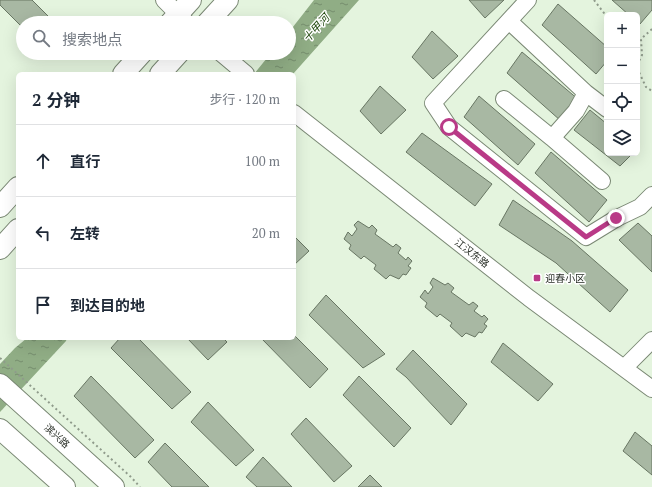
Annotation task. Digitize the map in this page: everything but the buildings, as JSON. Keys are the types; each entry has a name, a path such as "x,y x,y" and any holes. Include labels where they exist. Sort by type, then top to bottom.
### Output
{"main road":[{"path":"181,16 192,0"},
{"path":"213,16 228,0"},
{"path":"125,72 136,60"},
{"path":"162,72 173,60"},
{"path":"0,206 16,189"},
{"path":"0,249 16,231"},
{"name":"滨兴路","path":"0,384 114,487"},
{"path":"1,429 65,487"}],"street":[{"path":"164,0 175,16"},
{"path":"528,0 432,103 449,127 586,237 616,218 640,207 652,195"},
{"path":"509,21 586,93 604,107"},
{"path":"229,60 241,70"},
{"path":"552,138 576,111 586,93"},
{"path":"504,99 602,181"},
{"name":"江汉东路","path":"296,115 529,298 652,389"},
{"path":"624,368 652,340"}],"path":[{"path":"594,0 604,13"},
{"path":"640,59 642,55 641,39 652,28"},
{"path":"640,74 646,87 652,91"},
{"path":"0,358 140,487"}],"water":[{"name":"十甲河","path":"314,0 359,0 295,72 256,72 265,60 296,60 296,23"},
{"path":"25,340 66,340 0,412 0,364"}],"place":[{"name":"迎春小区","path":"537,278"}],"route":[{"path":"449,127 586,237 616,218"}]}
